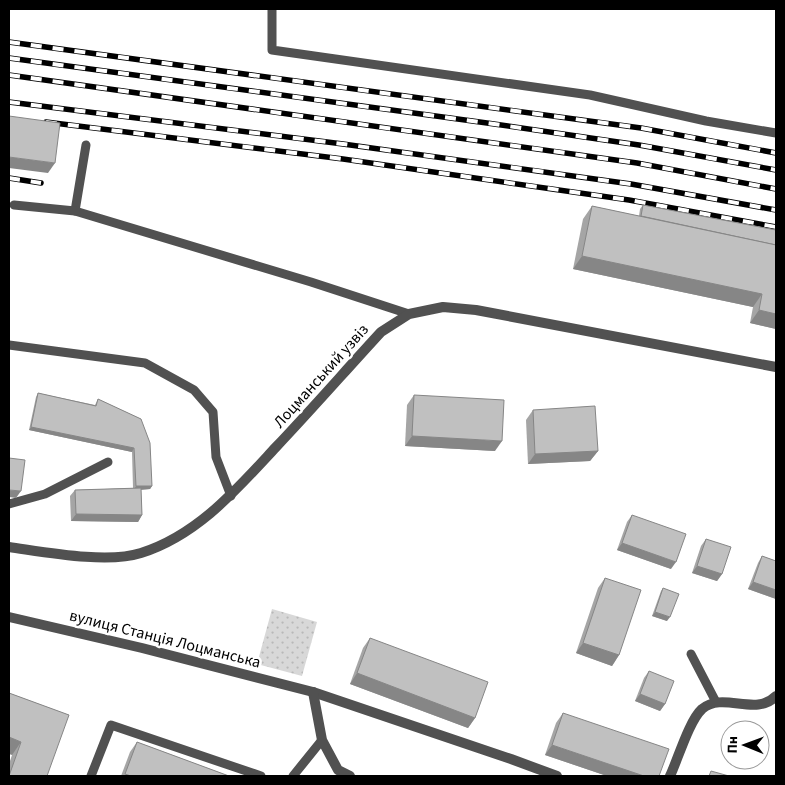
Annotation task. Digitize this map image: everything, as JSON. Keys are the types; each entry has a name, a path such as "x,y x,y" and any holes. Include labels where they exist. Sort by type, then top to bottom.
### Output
{"street":[{"name":"Лоцманський узвіз","path":"9,547 110,558 140,554 180,537 231,496 381,332 409,314 443,307 476,310 776,367"},
{"name":"вулиця Станція Лоцманська","path":"9,617 151,650 314,692 557,776"},
{"path":"314,692 322,740 338,770 350,776"},
{"path":"670,776 695,718 704,708 716,702 754,705 771,701 776,696"}],"lane":[{"path":"272,9 272,50 590,95 706,121 776,133"},
{"path":"75,211 86,145"},
{"path":"14,205 75,211 311,282 409,314"},
{"path":"9,345 145,363 194,390 213,412 216,457 231,496"},
{"path":"9,504 45,494 108,462"},
{"path":"691,654 716,702"},
{"path":"92,776 111,725 261,776"},
{"path":"293,776 322,740"}],"shaded area":[{"path":"272,609 317,622 302,676 257,664"}],"building":[{"path":"9,116 60,123 55,163 9,157"},
{"path":"643,205 776,230 776,245 641,216"},
{"path":"592,206 776,245 776,314 759,310 762,294 582,256"},
{"path":"38,393 96,406 98,399 141,419 150,443 152,486 136,486 134,448 31,427"},
{"path":"414,395 504,400 502,441 412,436"},
{"path":"595,406 598,451 535,454 533,410"},
{"path":"9,458 25,460 21,491 9,490"},
{"path":"141,488 142,515 76,514 75,490"},
{"path":"632,515 686,534 676,562 622,543"},
{"path":"706,539 731,547 722,574 697,566"},
{"path":"762,556 776,561 776,590 753,582"},
{"path":"605,578 641,590 619,655 583,643"},
{"path":"663,588 679,594 670,617 655,612"},
{"path":"370,638 488,682 475,718 357,673"},
{"path":"649,671 674,681 665,704 640,694"},
{"path":"9,693 69,715 47,776 9,776 21,742 9,737"},
{"path":"563,713 669,749 659,776 644,776 552,745"},
{"path":"137,742 229,776 131,776 125,774"},
{"path":"711,771 729,776 709,776"}],"railway":[{"path":"9,42 641,128 776,153"},
{"path":"9,58 639,145 776,170"},
{"path":"9,75 637,163 776,189"},
{"path":"9,102 343,144 631,184 776,210"},
{"path":"46,122 343,159 629,200 776,227"},
{"path":"9,178 41,183"}]}
